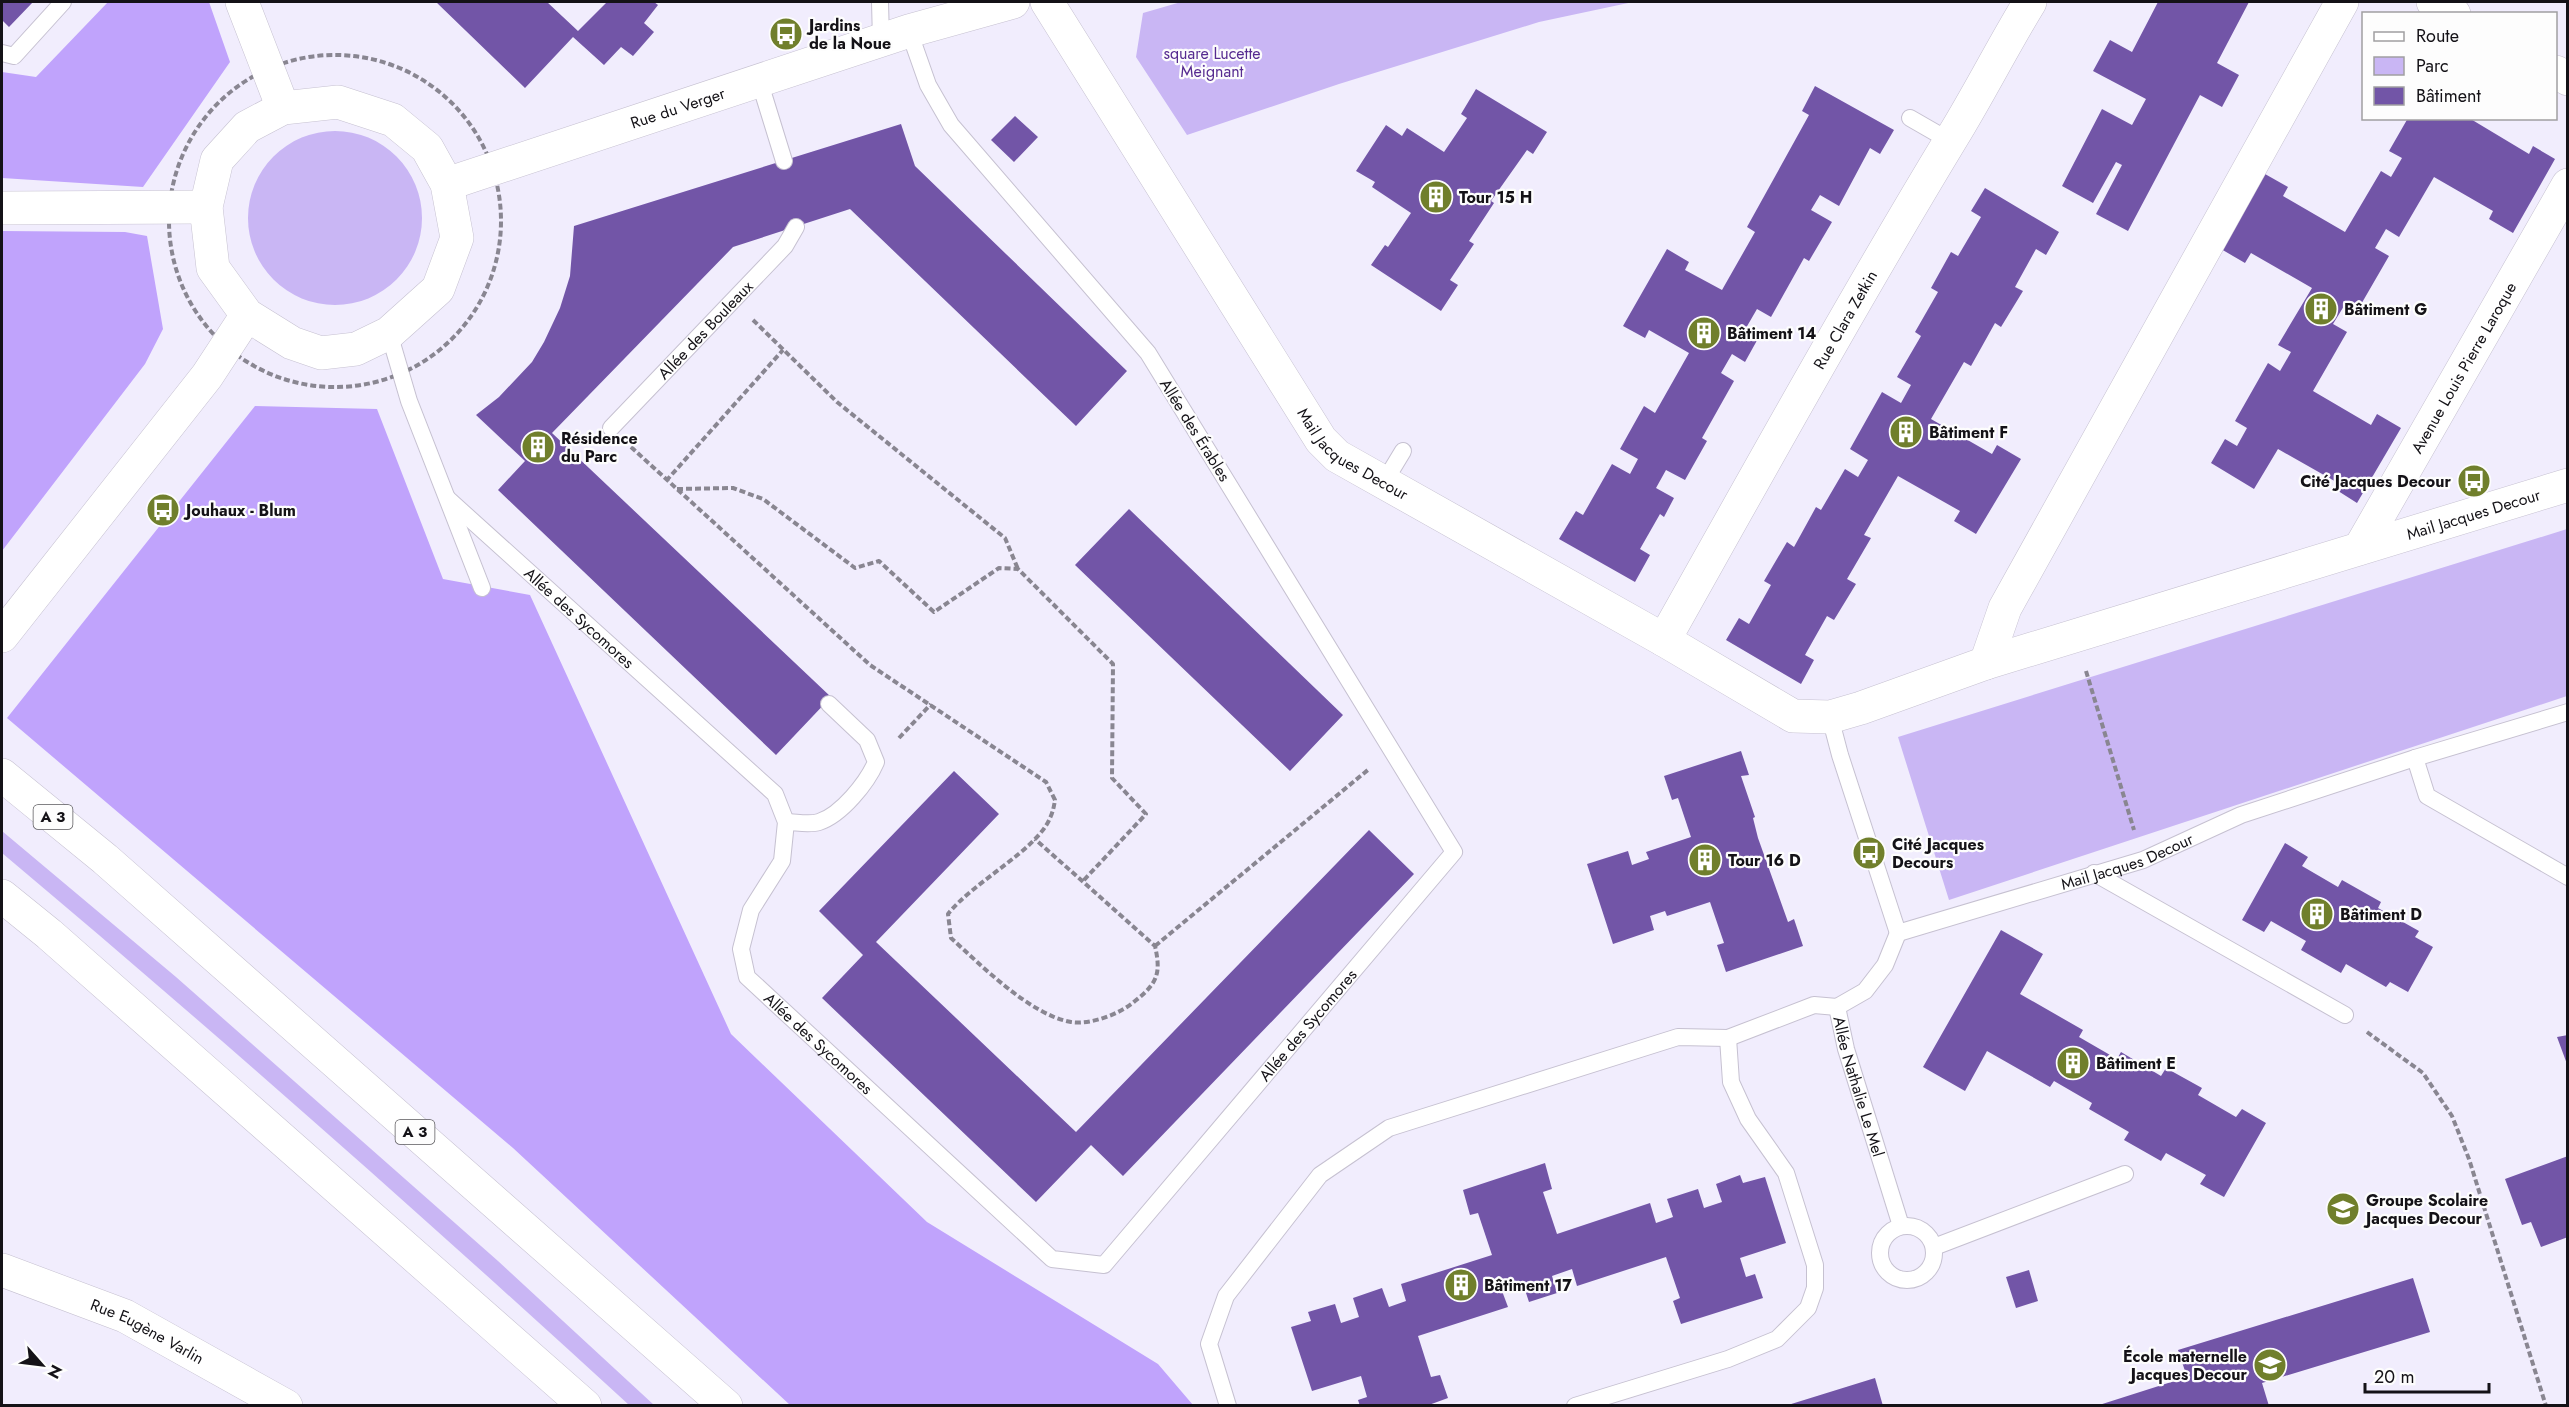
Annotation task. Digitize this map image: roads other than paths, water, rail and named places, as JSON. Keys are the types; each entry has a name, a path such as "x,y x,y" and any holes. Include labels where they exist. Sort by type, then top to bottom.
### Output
{"main road":[{"path":"242,2 283,108"},
{"name":"Rue du Verger","path":"447,184 895,35 1013,2"},
{"name":"Mail Jacques Decour","path":"1047,2 1320,440 1337,456 1383,484 1664,640 1793,716 1830,717 1986,663 2568,485"},
{"name":"Rue Clara Zetkin","path":"1664,640 1892,235 1950,141 2030,2"},
{"path":"1986,663 2005,608 2342,2"},
{"path":"2433,2 2450,12"},
{"path":"338,102 393,120 427,148 447,184 457,238 438,289 390,333 356,349 321,353 292,343 247,315 213,268 206,207 217,160 248,127 283,108 338,102"},
{"name":"Avenue Louis Pierre Laroque","path":"2360,548 2568,185"},
{"path":"2,208 206,207"},
{"path":"2,636 207,376 247,315"},
{"name":"A 3","path":"2,775 105,859 726,1406"},
{"path":"2,896 49,934 585,1406"},
{"name":"Rue Eugène Varlin","path":"2,1270 125,1316 286,1406"}],"lane":[{"path":"2,53 14,56 63,2"},
{"name":"Allée des Érables","path":"880,2 895,35 951,125 1148,353 1454,852"},
{"path":"759,80 784,161"},
{"path":"1910,118 1950,141"},
{"name":"Allée des Bouleaux","path":"611,428 786,246 796,227"},
{"name":"Allée des Sycomores","path":"390,333 409,401 448,499 775,794 786,822 782,861 751,910 741,949 747,977 1052,1259 1104,1264 1454,852"},
{"path":"1383,484 1403,451"},
{"path":"448,499 482,588"},
{"path":"786,822 816,823 831,816 869,778 876,762 867,740 829,704"},
{"name":"Mail Jacques Decour","path":"1898,933 2143,860 2241,815 2415,758 2568,712"},
{"path":"1830,717 1840,755 1898,933"},
{"path":"2415,758 2427,796 2568,877"},
{"path":"2094,873 2345,1015"},
{"name":"Allée Nathalie Le Mel","path":"1898,933 1885,965 1865,991 1837,1007 1846,1049 1901,1226"},
{"path":"1228,1406 1209,1344 1226,1296 1320,1175 1389,1128 1678,1037 1728,1038 1814,1005 1837,1007"},
{"path":"1575,1406 1728,1359 1777,1339 1808,1308 1815,1288 1815,1265 1786,1173 1748,1119 1731,1082 1728,1038"},
{"path":"1934,1247 2125,1174"},
{"path":"1901,1226 1912,1226 1922,1230 1930,1238 1934,1247 1934,1260 1928,1272 1917,1279 1904,1281 1893,1276 1884,1268 1880,1255 1882,1242 1889,1232 1901,1226"}],"place":[{"name":"Jardins de la Noue","path":"786,34"},
{"name":"Tour 15 H","path":"1436,197"},
{"name":"Bâtiment G","path":"2321,309"},
{"name":"Bâtiment 14","path":"1704,333"},
{"name":"Bâtiment F","path":"1906,432"},
{"name":"Résidence du Parc","path":"538,447"},
{"name":"Cité Jacques Decour","path":"2474,481"},
{"name":"Jouhaux - Blum","path":"163,510"},
{"name":"Cité Jacques Decours","path":"1869,853"},
{"name":"Tour 16 D","path":"1705,860"},
{"name":"Bâtiment D","path":"2317,914"},
{"name":"Bâtiment E","path":"2073,1063"},
{"name":"Groupe Scolaire Jacques Decour","path":"2343,1209"},
{"name":"Bâtiment 17","path":"1461,1285"},
{"name":"École maternelle Jacques Decour","path":"2270,1365"}],"park label":[{"name":"square Lucette Meignant","path":"1212,62"}]}
